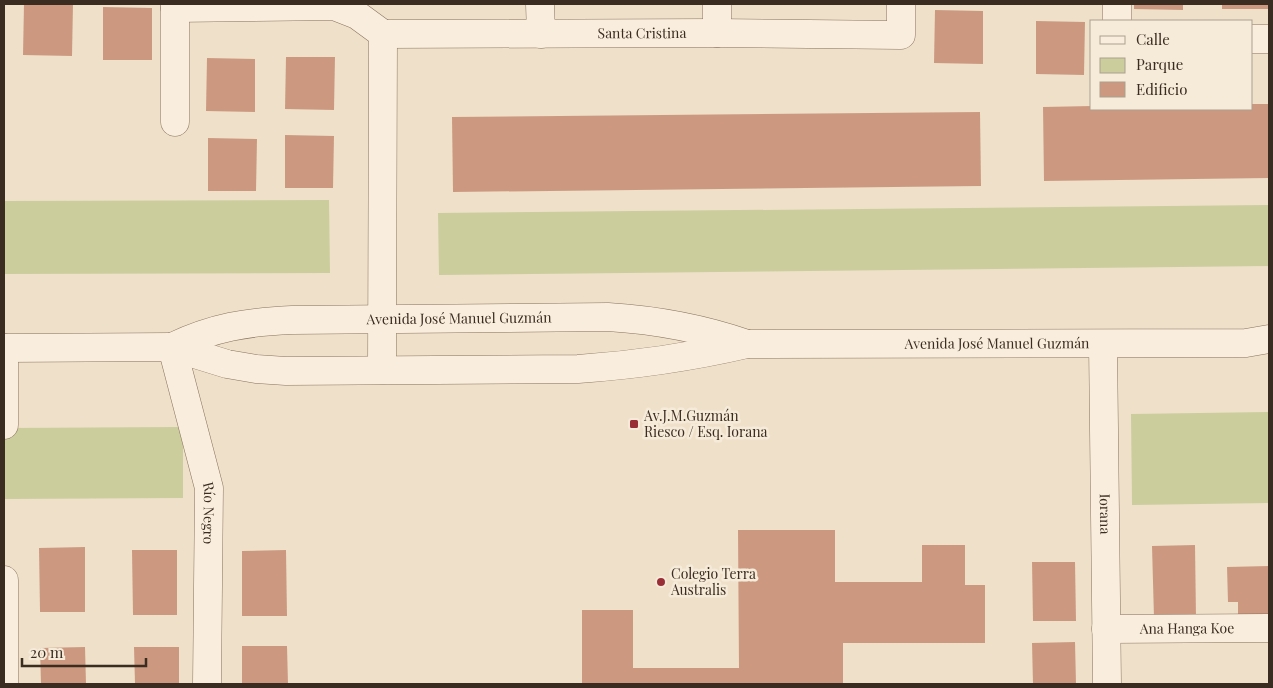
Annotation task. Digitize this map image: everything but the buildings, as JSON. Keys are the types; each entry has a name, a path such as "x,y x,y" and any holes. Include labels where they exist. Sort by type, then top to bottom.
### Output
{"street":[{"path":"540,4 541,34"},
{"path":"717,4 717,33"},
{"name":"Santa Cristina","path":"383,34 717,33 901,35 901,4"},
{"path":"1117,20 1118,4"},
{"path":"175,122 175,6 334,6 357,9 383,34 382,370"},
{"path":"1253,39 1269,39"},
{"name":"Avenida José Manuel Guzmán","path":"172,346 196,336 254,322 608,317 635,318 680,325 714,333 747,344"},
{"name":"Avenida José Manuel Guzmán","path":"4,348 172,346 227,364 256,369 286,371 578,369 624,366 692,356 747,344 1262,343"},
{"name":"Iorana","path":"1103,344 1107,684"},
{"name":"Río Negro","path":"172,346 209,488 207,684"},
{"path":"4,348 4,425"},
{"path":"4,580 4,684"},
{"name":"Ana Hanga Koe","path":"1106,629 1269,628"}],"green space":[{"path":"329,200 330,273 4,274 4,201"},
{"path":"1269,205 1269,266 439,275 438,213"},
{"path":"1269,412 1269,503 1132,505 1131,414"},
{"path":"183,427 183,498 4,499 4,428"}],"place":[{"name":"Av.J.M.Guzmán Riesco / Esq. Iorana","path":"634,424"},
{"name":"Colegio Terra Australis","path":"661,582"}]}
